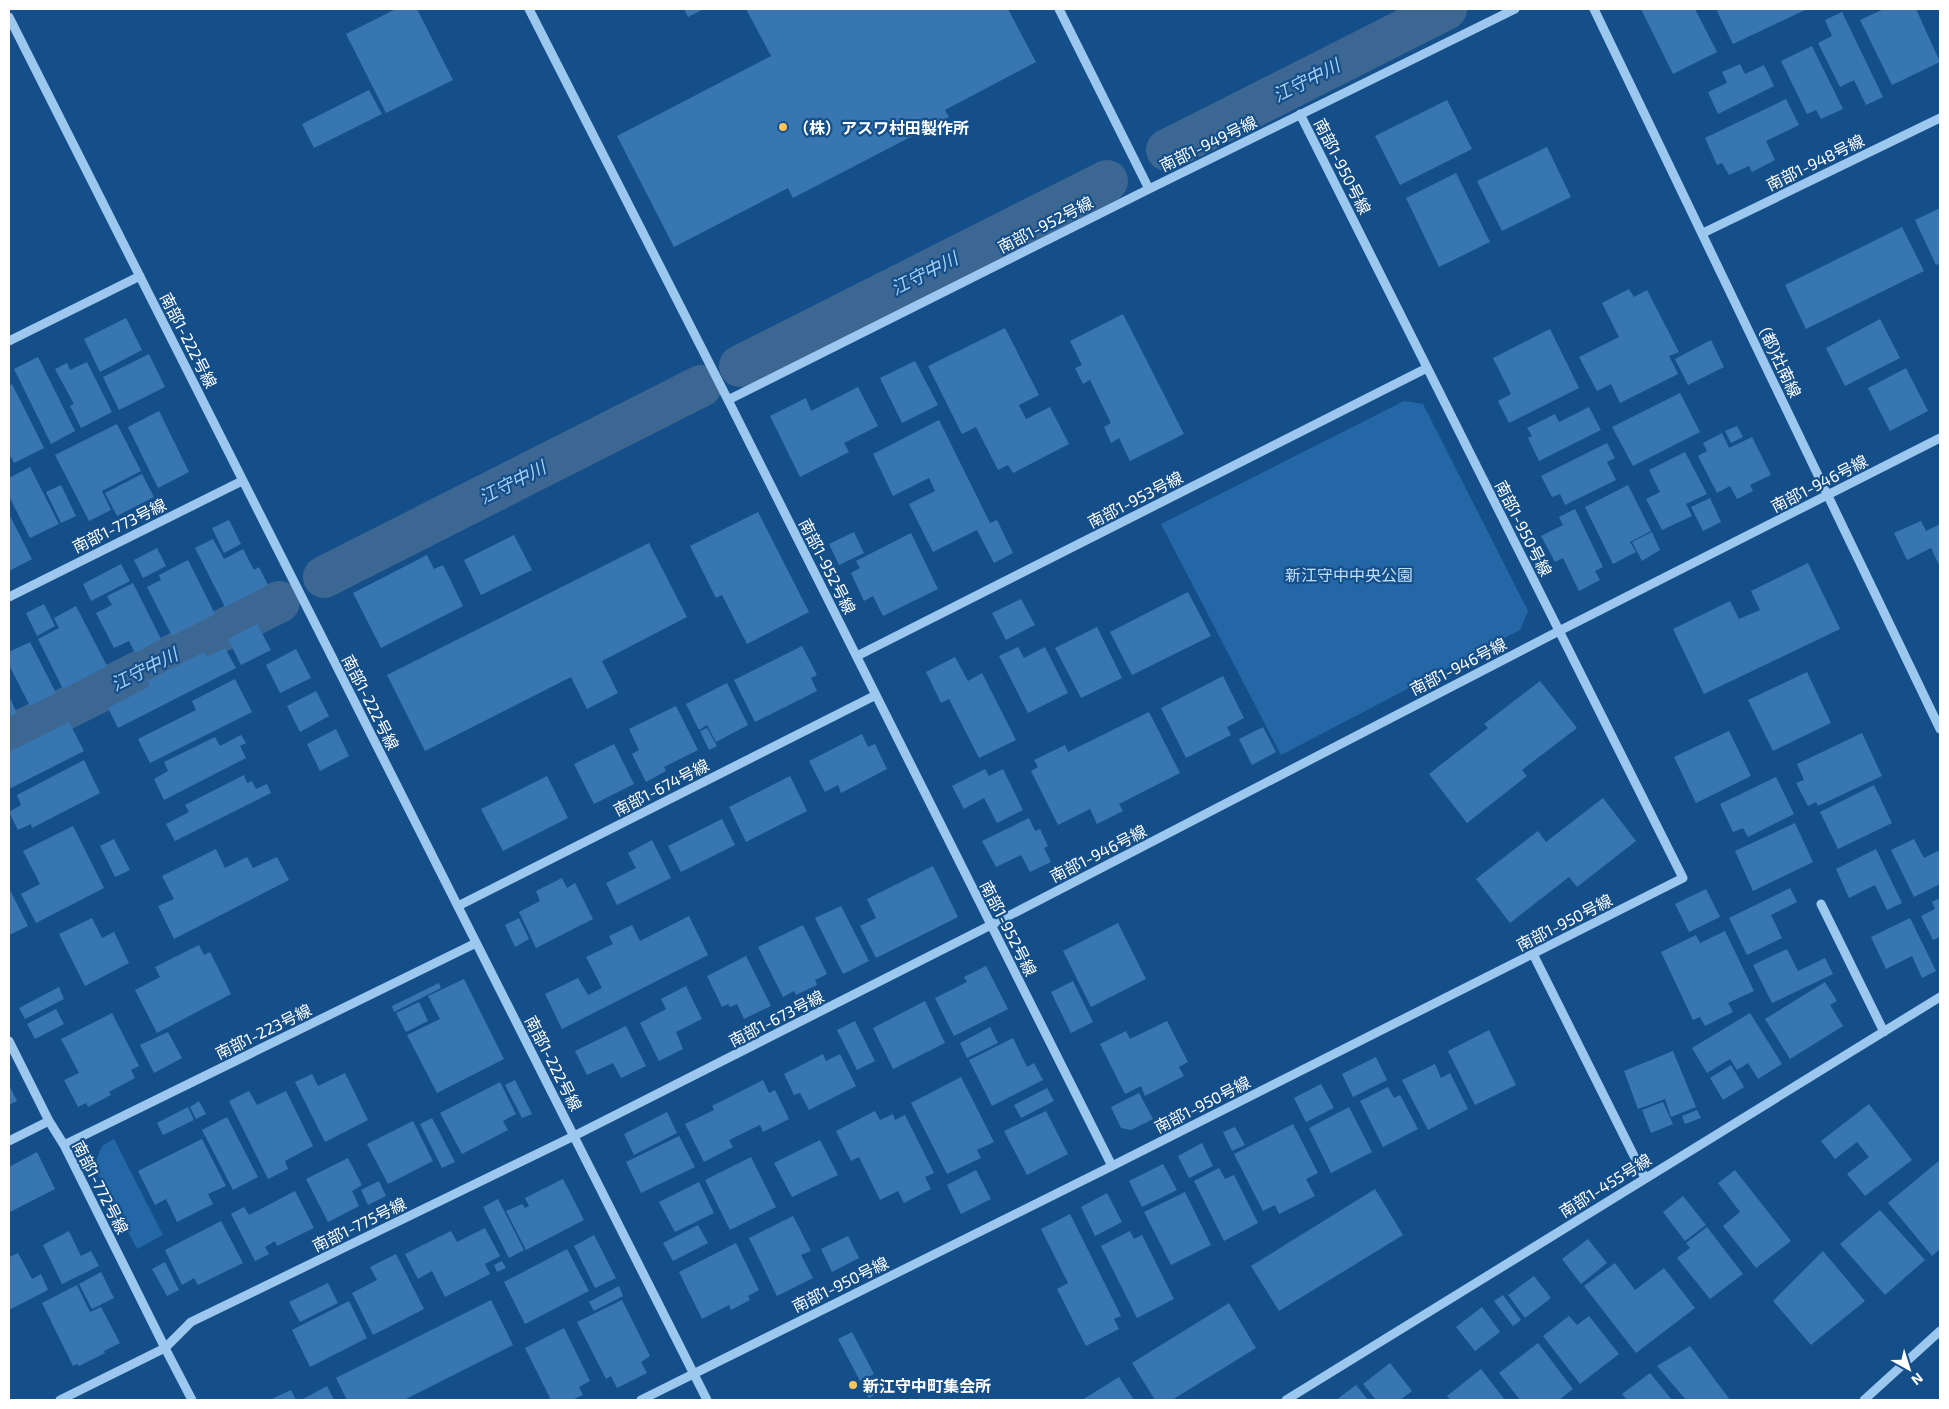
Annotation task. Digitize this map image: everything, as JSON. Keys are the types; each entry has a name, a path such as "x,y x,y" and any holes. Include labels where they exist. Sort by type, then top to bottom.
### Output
{"street":[{"path":"530,9 728,400"},
{"name":"南部1-949号線","path":"1059,9 1149,189 1515,9"},
{"name":"(都)社南線","path":"1594,9 1940,729"},
{"name":"南部1-222号線","path":"9,17 707,1400"},
{"name":"南部1-950号線","path":"641,1400 1112,1166 1683,878 1300,114"},
{"name":"南部1-948号線","path":"1703,233 1940,118"},
{"name":"南部1-952号線","path":"1112,1166 728,400 1149,189"},
{"path":"9,341 140,276"},
{"name":"南部1-953号線","path":"857,656 1427,368"},
{"name":"南部1-946号線","path":"991,926 1559,631 1940,438"},
{"name":"南部1-773号線","path":"9,597 242,481"},
{"name":"南部1-674号線","path":"458,906 876,695"},
{"path":"1821,904 1884,1032"},
{"name":"南部1-673号線","path":"574,1136 991,926"},
{"name":"南部1-223号線","path":"64,1145 476,943"},
{"path":"1533,954 1645,1178"},
{"name":"南部1-455号線","path":"1286,1400 1940,997"},
{"name":"南部1-772号線","path":"9,1040 192,1400"},
{"path":"9,1141 49,1121"},
{"name":"南部1-775号線","path":"60,1400 165,1348 191,1322 574,1136"},
{"path":"1864,1400 1940,1331"}],"green space":[{"name":"新江守中中央公園","path":"1404,401 1423,404 1528,611 1520,630 1281,755 1161,524"},
{"path":"114,1139 163,1235 137,1249 94,1166 102,1146"}],"building":[{"path":"396,9 417,9 453,80 386,113 346,34"},
{"path":"684,9 704,9 688,17"},
{"name":"（株）アスワ村田製作所","path":"746,9 1008,9 1036,62 945,110 949,117 793,198 788,188 674,247 617,136 771,56"},
{"path":"1641,9 1695,9 1717,52 1673,74"},
{"path":"1720,9 1807,9 1733,44 1717,11"},
{"path":"1884,9 1916,9 1940,62 1892,85 1860,20"},
{"path":"1842,12 1883,97 1866,105 1854,80 1840,87 1818,43 1832,36 1825,20"},
{"path":"1812,46 1843,109 1821,119 1816,110 1807,114 1781,61"},
{"path":"1740,64 1745,74 1764,65 1774,86 1718,114 1708,92 1727,83 1722,72"},
{"path":"369,90 382,114 314,148 302,124"},
{"path":"1786,99 1799,125 1766,141 1775,160 1752,172 1749,166 1729,175 1722,163 1717,165 1705,138"},
{"path":"1447,100 1472,149 1400,185 1375,136"},
{"path":"1547,147 1571,197 1502,231 1477,181"},
{"path":"1456,173 1490,242 1439,267 1406,198"},
{"path":"1940,208 1940,263 1936,265 1915,220"},
{"path":"1902,227 1924,271 1806,329 1785,285"},
{"path":"1629,289 1634,297 1647,290 1679,352 1669,356 1678,374 1620,403 1611,384 1597,391 1579,357 1619,337 1602,303"},
{"path":"1123,314 1184,434 1130,461 1119,438 1111,443 1104,427 1111,423 1090,380 1083,384 1075,368 1082,365 1070,341"},
{"path":"126,318 142,350 100,372 84,339"},
{"path":"1880,319 1900,358 1845,386 1826,348"},
{"path":"1005,328 1039,395 1019,405 1026,419 1050,407 1069,444 1013,473 1008,465 998,470 976,427 962,434 928,366"},
{"path":"1550,329 1579,388 1509,423 1498,401 1511,394 1493,358"},
{"path":"1711,340 1724,367 1688,385 1675,359"},
{"path":"149,354 165,387 119,410 103,377"},
{"path":"38,357 75,431 51,444 14,369"},
{"path":"915,361 938,405 902,423 880,378"},
{"path":"87,362 112,412 81,428 70,406 74,404 55,369 67,363 70,370"},
{"path":"1906,368 1928,411 1890,431 1868,388"},
{"path":"12,384 44,448 14,463 9,453 9,386"},
{"path":"858,387 878,426 844,443 849,452 800,477 770,416 806,398 811,411"},
{"path":"1680,393 1700,432 1633,466 1612,427"},
{"path":"1589,407 1601,430 1539,461 1528,438 1532,436 1527,428 1555,414 1559,422"},
{"path":"159,411 189,472 158,488 128,427"},
{"path":"939,420 990,523 997,520 1013,553 994,563 977,530 933,552 909,504 935,491 929,478 893,496 873,454"},
{"path":"117,424 141,471 102,491 111,510 89,521 55,455"},
{"path":"1737,426 1743,437 1731,443 1725,431"},
{"path":"1722,433 1729,448 1752,437 1771,475 1750,485 1753,491 1737,499 1730,486 1717,493 1698,456 1707,451 1703,443"},
{"path":"1607,443 1615,458 1607,462 1616,480 1565,505 1560,494 1552,497 1541,476"},
{"path":"1685,452 1707,494 1686,504 1692,516 1662,530 1646,499 1660,492 1649,470"},
{"path":"30,467 59,524 30,538 9,496 9,478"},
{"path":"142,474 154,497 117,516 105,493"},
{"path":"61,485 76,516 61,523 46,492"},
{"path":"1628,485 1651,531 1630,542 1636,552 1613,564 1585,507"},
{"path":"1710,498 1721,522 1703,531 1691,507"},
{"path":"1575,509 1603,567 1595,571 1600,580 1579,591 1563,558 1555,562 1541,536 1563,525 1559,517"},
{"path":"758,512 809,612 747,644 722,595 716,598 690,546"},
{"path":"9,514 32,559 9,571"},
{"path":"229,520 241,544 224,553 212,528"},
{"path":"1921,521 1926,531 1940,524 1940,567 1931,548 1907,560 1894,533"},
{"path":"854,532 864,553 839,565 829,544"},
{"path":"1652,532 1660,550 1642,561 1632,542"},
{"path":"911,533 938,589 883,616 873,596 864,601 851,573 860,568 856,561"},
{"path":"514,535 532,570 481,595 464,560"},
{"path":"213,539 224,559 243,549 254,570 259,567 268,585 225,607 195,548"},
{"path":"649,543 687,617 602,661 618,693 587,709 571,677 425,751 387,675"},
{"path":"157,548 166,566 143,578 134,560"},
{"path":"427,555 434,569 443,565 463,606 381,648 353,593"},
{"path":"188,560 215,614 172,636 147,587 161,580 159,575"},
{"path":"1808,563 1840,629 1704,694 1673,629 1730,601 1739,619 1760,610 1751,591"},
{"path":"121,564 130,581 91,601 83,584"},
{"path":"133,583 161,639 135,653 129,641 114,648 96,613 112,605 107,596"},
{"path":"1188,592 1211,636 1132,675 1110,632"},
{"path":"1021,599 1035,625 1006,640 992,613"},
{"path":"44,604 55,626 37,636 26,613"},
{"path":"76,606 107,666 63,689 38,639 59,628 54,618"},
{"path":"257,624 271,650 241,665 228,639"},
{"path":"1097,627 1122,678 1081,698 1055,648"},
{"path":"30,642 56,693 30,706 9,665 9,652"},
{"path":"802,646 817,675 811,678 817,691 755,722 734,680"},
{"path":"1018,647 1024,658 1045,647 1068,693 1028,713 999,656"},
{"path":"225,648 236,668 118,728 108,708 150,686 147,681 204,652 207,657"},
{"path":"296,649 311,678 280,693 266,665"},
{"path":"955,657 968,681 982,673 1016,740 979,758 949,699 941,703 926,672"},
{"path":"1807,672 1831,723 1773,751 1748,700"},
{"path":"1223,676 1244,718 1227,727 1231,735 1186,758 1161,708"},
{"path":"235,679 252,712 150,763 138,739 196,710 192,701"},
{"path":"1540,681 1577,728 1522,770 1527,776 1467,823 1429,774 1488,728 1484,724"},
{"path":"727,683 748,725 716,742 707,725 699,730 686,704"},
{"path":"316,691 329,716 300,732 287,706"},
{"path":"9,696 17,713 9,717"},
{"path":"676,706 698,750 664,767 666,771 646,782 632,754 639,750 629,729"},
{"path":"1149,712 1180,773 1119,804 1123,811 1097,824 1090,809 1058,825 1031,771 1038,767 1034,760 1065,745 1068,752"},
{"path":"69,722 84,751 9,789 9,752"},
{"path":"1263,727 1276,752 1252,765 1239,739"},
{"path":"707,728 717,746 709,750 700,731"},
{"path":"336,729 349,756 320,771 307,744"},
{"path":"1729,731 1751,776 1696,803 1674,757"},
{"path":"1862,733 1882,776 1818,806 1816,802 1808,806 1796,783 1804,780 1797,764"},
{"path":"862,734 868,747 875,744 887,769 841,793 838,785 825,792 809,761"},
{"path":"241,735 246,743 240,746 246,758 164,800 154,779 168,771 164,762 215,737 220,746"},
{"path":"614,744 634,784 594,804 574,764"},
{"path":"84,760 100,793 32,828 31,824 18,830 9,812 21,805 17,795"},
{"path":"985,769 989,776 1003,769 1023,810 997,823 984,798 964,809 952,786"},
{"path":"244,775 247,783 252,781 256,789 267,784 271,793 175,841 166,824 189,812 185,805"},
{"path":"547,776 568,818 503,851 481,809"},
{"path":"790,776 807,811 746,842 729,807"},
{"path":"1776,777 1794,814 1748,837 1743,828 1733,832 1720,804"},
{"path":"1874,785 1892,823 1838,849 1820,812"},
{"path":"1603,798 1636,841 1577,887 1569,877 1510,923 1476,879 1538,831 1546,842"},
{"path":"1029,818 1035,831 1040,829 1048,846 1044,848 1051,862 1030,872 1021,855 996,867 982,841"},
{"path":"722,819 735,845 681,872 668,846"},
{"path":"1795,823 1813,862 1753,891 1735,851"},
{"path":"73,826 104,888 36,923 21,894 40,884 23,851"},
{"path":"114,839 130,870 115,877 100,846"},
{"path":"1914,839 1924,858 1940,850 1940,884 1914,897 1891,850"},
{"path":"652,840 671,878 617,905 606,883 636,868 628,853"},
{"path":"216,849 225,868 247,857 253,868 277,857 289,880 174,939 158,906 174,899 162,876"},
{"path":"1876,849 1902,903 1887,910 1875,885 1849,898 1836,869"},
{"path":"933,866 958,917 876,958 860,926 876,918 867,899"},
{"path":"562,878 567,888 575,883 593,919 536,948 519,912 540,901 536,891"},
{"path":"9,888 28,926 9,935"},
{"path":"1790,888 1797,902 1771,915 1782,938 1747,955 1729,918"},
{"path":"1706,889 1720,917 1689,932 1675,904"},
{"path":"1940,898 1940,937 1933,940 1921,916 1935,909 1932,902"},
{"path":"841,906 869,961 843,974 815,918"},
{"path":"689,916 708,955 562,1029 545,994 578,978 588,995 602,988 586,957 613,944 609,936 632,925 640,941"},
{"path":"92,918 102,938 114,932 129,963 85,986 59,934"},
{"path":"519,918 529,939 515,947 505,925"},
{"path":"1910,918 1936,971 1922,978 1912,956 1886,969 1871,937"},
{"path":"1118,923 1146,979 1091,1007 1063,951"},
{"path":"803,925 827,974 815,980 817,985 796,995 794,991 783,997 758,947"},
{"path":"1725,931 1754,991 1728,1003 1733,1012 1705,1026 1700,1017 1693,1020 1661,952 1696,935 1700,943"},
{"path":"199,945 204,955 210,952 231,994 157,1033 135,990 160,977 155,967"},
{"path":"1787,949 1798,971 1825,958 1833,974 1772,1003 1753,965"},
{"path":"746,956 771,1006 744,1019 737,1004 730,1007 728,1004 722,1007 707,976"},
{"path":"986,966 1008,1009 954,1036 935,998 967,982 964,977"},
{"path":"464,979 504,1059 437,1093 407,1035 440,1019 428,996"},
{"path":"1073,981 1093,1022 1071,1033 1051,992"},
{"path":"1825,982 1837,1001 1830,1005 1843,1026 1790,1059 1765,1019"},
{"path":"439,983 441,988 394,1012 392,1006"},
{"path":"686,986 702,1019 676,1032 683,1049 659,1061 640,1023 666,1009 661,999"},
{"path":"59,987 64,999 25,1019 19,1008"},
{"path":"925,1001 945,1043 893,1069 873,1028"},
{"path":"419,1002 428,1021 406,1032 396,1013"},
{"path":"56,1009 64,1024 35,1039 27,1024"},
{"path":"112,1013 139,1066 131,1070 135,1078 109,1092 111,1095 88,1107 86,1103 78,1107 64,1080 79,1073 61,1039"},
{"path":"1750,1013 1782,1064 1758,1079 1748,1063 1737,1070 1730,1059 1707,1073 1692,1048"},
{"path":"855,1021 875,1061 857,1070 837,1030"},
{"path":"1167,1021 1188,1062 1179,1067 1184,1076 1145,1096 1141,1086 1125,1094 1100,1044 1126,1031 1130,1039"},
{"path":"626,1026 646,1066 621,1078 613,1063 587,1075 575,1051"},
{"path":"990,1027 998,1043 967,1058 960,1043"},
{"path":"1489,1030 1516,1085 1475,1105 1448,1051"},
{"path":"168,1032 182,1058 154,1073 140,1045"},
{"path":"1013,1038 1027,1067 1034,1063 1043,1080 992,1106 969,1060"},
{"path":"1673,1051 1696,1107 1671,1117 1665,1099 1638,1109 1624,1071"},
{"path":"823,1054 826,1061 840,1054 856,1086 809,1110 800,1093 794,1095 784,1074"},
{"path":"1376,1057 1387,1080 1353,1097 1342,1074"},
{"path":"1435,1064 1441,1078 1450,1073 1468,1109 1428,1130 1402,1080"},
{"path":"1731,1065 1744,1087 1723,1100 1710,1078"},
{"path":"345,1073 368,1120 325,1142 295,1082 312,1074 318,1086"},
{"path":"961,1077 994,1142 977,1150 981,1158 947,1174 911,1103"},
{"path":"515,1080 532,1114 522,1118 505,1085"},
{"path":"763,1080 769,1093 775,1090 789,1119 763,1132 760,1125 729,1140 733,1147 704,1162 685,1124 714,1110 712,1106"},
{"path":"500,1082 516,1114 503,1121 508,1130 462,1154 440,1113"},
{"path":"1321,1084 1334,1108 1306,1122 1294,1098"},
{"path":"9,1085 17,1101 9,1105"},
{"path":"1388,1087 1394,1098 1400,1095 1418,1129 1383,1147 1360,1101"},
{"path":"1047,1088 1054,1101 1021,1118 1014,1105"},
{"path":"249,1091 257,1105 286,1091 313,1146 285,1161 288,1169 268,1179 229,1101"},
{"path":"1139,1093 1153,1119 1131,1130 1121,1128 1111,1107"},
{"path":"199,1101 206,1114 196,1119 190,1107"},
{"path":"1663,1102 1673,1124 1651,1133 1642,1110"},
{"path":"1869,1104 1912,1160 1865,1196 1847,1174 1869,1157 1857,1142 1835,1159 1821,1141"},
{"path":"188,1107 194,1120 163,1135 157,1123"},
{"path":"1349,1107 1372,1152 1331,1173 1309,1128"},
{"path":"1697,1110 1701,1118 1685,1124 1682,1116"},
{"path":"875,1111 880,1120 893,1114 895,1120 905,1115 934,1173 925,1177 931,1189 904,1203 898,1191 880,1200 859,1157 851,1161 836,1131"},
{"path":"1046,1111 1068,1154 1027,1175 1004,1131"},
{"path":"667,1112 677,1133 634,1155 624,1134"},
{"path":"227,1117 258,1177 233,1190 202,1130"},
{"path":"432,1118 455,1162 442,1168 420,1124"},
{"path":"413,1121 433,1161 388,1184 367,1144"},
{"path":"1293,1124 1318,1173 1306,1179 1315,1196 1279,1214 1275,1205 1263,1211 1234,1154"},
{"path":"1235,1127 1245,1145 1232,1151 1223,1132"},
{"path":"679,1136 695,1167 641,1193 626,1162"},
{"path":"202,1139 226,1186 208,1194 213,1204 177,1222 166,1199 155,1205 138,1171"},
{"path":"820,1140 838,1175 792,1197 774,1163"},
{"path":"1202,1143 1213,1166 1189,1178 1178,1156"},
{"path":"37,1152 55,1189 10,1212 9,1167"},
{"path":"751,1157 776,1207 730,1230 705,1180"},
{"path":"348,1158 362,1185 352,1191 359,1206 328,1222 306,1179"},
{"path":"1940,1160 1940,1249 1932,1256 1888,1203"},
{"path":"1163,1164 1177,1190 1142,1207 1129,1181"},
{"path":"1219,1168 1225,1179 1234,1175 1258,1223 1224,1241 1194,1181"},
{"path":"976,1170 991,1199 961,1214 947,1185"},
{"path":"1735,1170 1791,1241 1756,1268 1723,1226 1740,1212 1718,1183"},
{"path":"563,1179 584,1220 526,1250 506,1211 522,1204 525,1208 529,1206 525,1198"},
{"path":"379,1181 386,1196 368,1205 361,1190"},
{"path":"699,1182 714,1213 675,1232 659,1202"},
{"path":"1375,1189 1403,1235 1279,1311 1251,1266"},
{"path":"295,1191 314,1228 277,1246 275,1241 265,1247 269,1254 255,1261 231,1214 244,1207 249,1215"},
{"path":"1185,1192 1211,1245 1171,1265 1144,1212"},
{"path":"1107,1193 1122,1222 1095,1236 1081,1207"},
{"path":"1683,1196 1706,1225 1685,1241 1663,1212"},
{"path":"498,1199 524,1250 509,1258 483,1207"},
{"path":"1880,1210 1925,1260 1885,1295 1840,1244"},
{"path":"1070,1214 1121,1316 1114,1319 1119,1329 1086,1346 1057,1289 1068,1283 1041,1229"},
{"path":"793,1216 811,1251 801,1255 813,1278 777,1296 749,1238"},
{"path":"221,1221 243,1263 198,1285 194,1278 182,1285 165,1250"},
{"path":"698,1225 708,1243 673,1261 663,1243"},
{"path":"1707,1227 1743,1274 1710,1299 1677,1258 1690,1248 1686,1243"},
{"path":"485,1228 500,1256 485,1264 490,1274 445,1297 432,1271 418,1279 405,1254 451,1231 457,1242"},
{"path":"69,1231 81,1256 91,1251 99,1266 62,1284 43,1245"},
{"path":"1130,1231 1134,1239 1142,1235 1174,1299 1137,1318 1101,1246"},
{"path":"594,1235 616,1278 595,1288 574,1246"},
{"path":"848,1236 859,1258 832,1272 821,1249"},
{"path":"1588,1239 1607,1263 1581,1284 1562,1259"},
{"path":"736,1243 759,1290 748,1296 750,1300 731,1310 729,1305 702,1319 679,1272"},
{"path":"567,1249 589,1291 525,1324 504,1282"},
{"path":"1823,1251 1865,1301 1811,1345 1773,1301"},
{"path":"18,1253 32,1279 41,1274 48,1290 9,1310 9,1257"},
{"path":"396,1254 424,1309 373,1335 352,1293 377,1280 370,1267"},
{"path":"502,1261 506,1268 497,1272 494,1265"},
{"path":"165,1262 179,1290 167,1296 152,1269"},
{"path":"1615,1263 1635,1290 1664,1268 1695,1308 1636,1353 1584,1286"},
{"path":"101,1272 114,1298 92,1309 79,1284"},
{"path":"1534,1276 1551,1298 1525,1318 1508,1295"},
{"path":"328,1283 338,1303 300,1322 289,1302"},
{"path":"77,1285 90,1312 101,1307 120,1343 79,1366 77,1364 73,1366 42,1303"},
{"path":"619,1286 623,1296 594,1311 589,1302"},
{"path":"1503,1295 1521,1320 1513,1326 1494,1301"},
{"path":"491,1300 513,1345 404,1400 347,1400 336,1378"},
{"path":"622,1300 650,1356 641,1362 647,1373 617,1388 611,1376 606,1379 577,1322"},
{"path":"349,1301 367,1338 310,1367 292,1330"},
{"path":"1229,1303 1256,1348 1172,1400 1155,1400 1132,1363"},
{"path":"1482,1307 1500,1332 1475,1351 1456,1327"},
{"path":"1569,1316 1577,1325 1589,1316 1619,1354 1580,1384 1543,1336"},
{"path":"564,1328 590,1381 579,1387 583,1395 572,1400 551,1400 525,1348"},
{"path":"852,1332 874,1374 860,1381 838,1339"},
{"path":"1538,1343 1573,1389 1559,1400 1520,1400 1499,1373"},
{"path":"1690,1346 1730,1400 1686,1400 1657,1366"},
{"path":"1390,1363 1412,1391 1400,1400 1376,1400 1363,1384"},
{"path":"1481,1369 1505,1400 1450,1400 1447,1396"},
{"path":"1650,1373 1672,1400 1627,1400 1622,1394"},
{"path":"1119,1377 1134,1400 1082,1400"},
{"path":"877,1384 881,1391 869,1398 865,1391"},
{"path":"1356,1385 1368,1400 1336,1400"},
{"path":"327,1386 334,1400 301,1400"},
{"path":"291,1390 296,1400 270,1400"}],"waterway":[{"name":"江守中川","path":"1167,150 1446,9"},
{"name":"江守中川","path":"740,366 1107,181"},
{"name":"江守中川","path":"324,577 701,386"},
{"name":"江守中川","path":"9,737 279,602"}],"place":[{"name":"（株）アスワ村田製作所","path":"783,127"},
{"name":"新江守中町集会所","path":"853,1385"}]}
